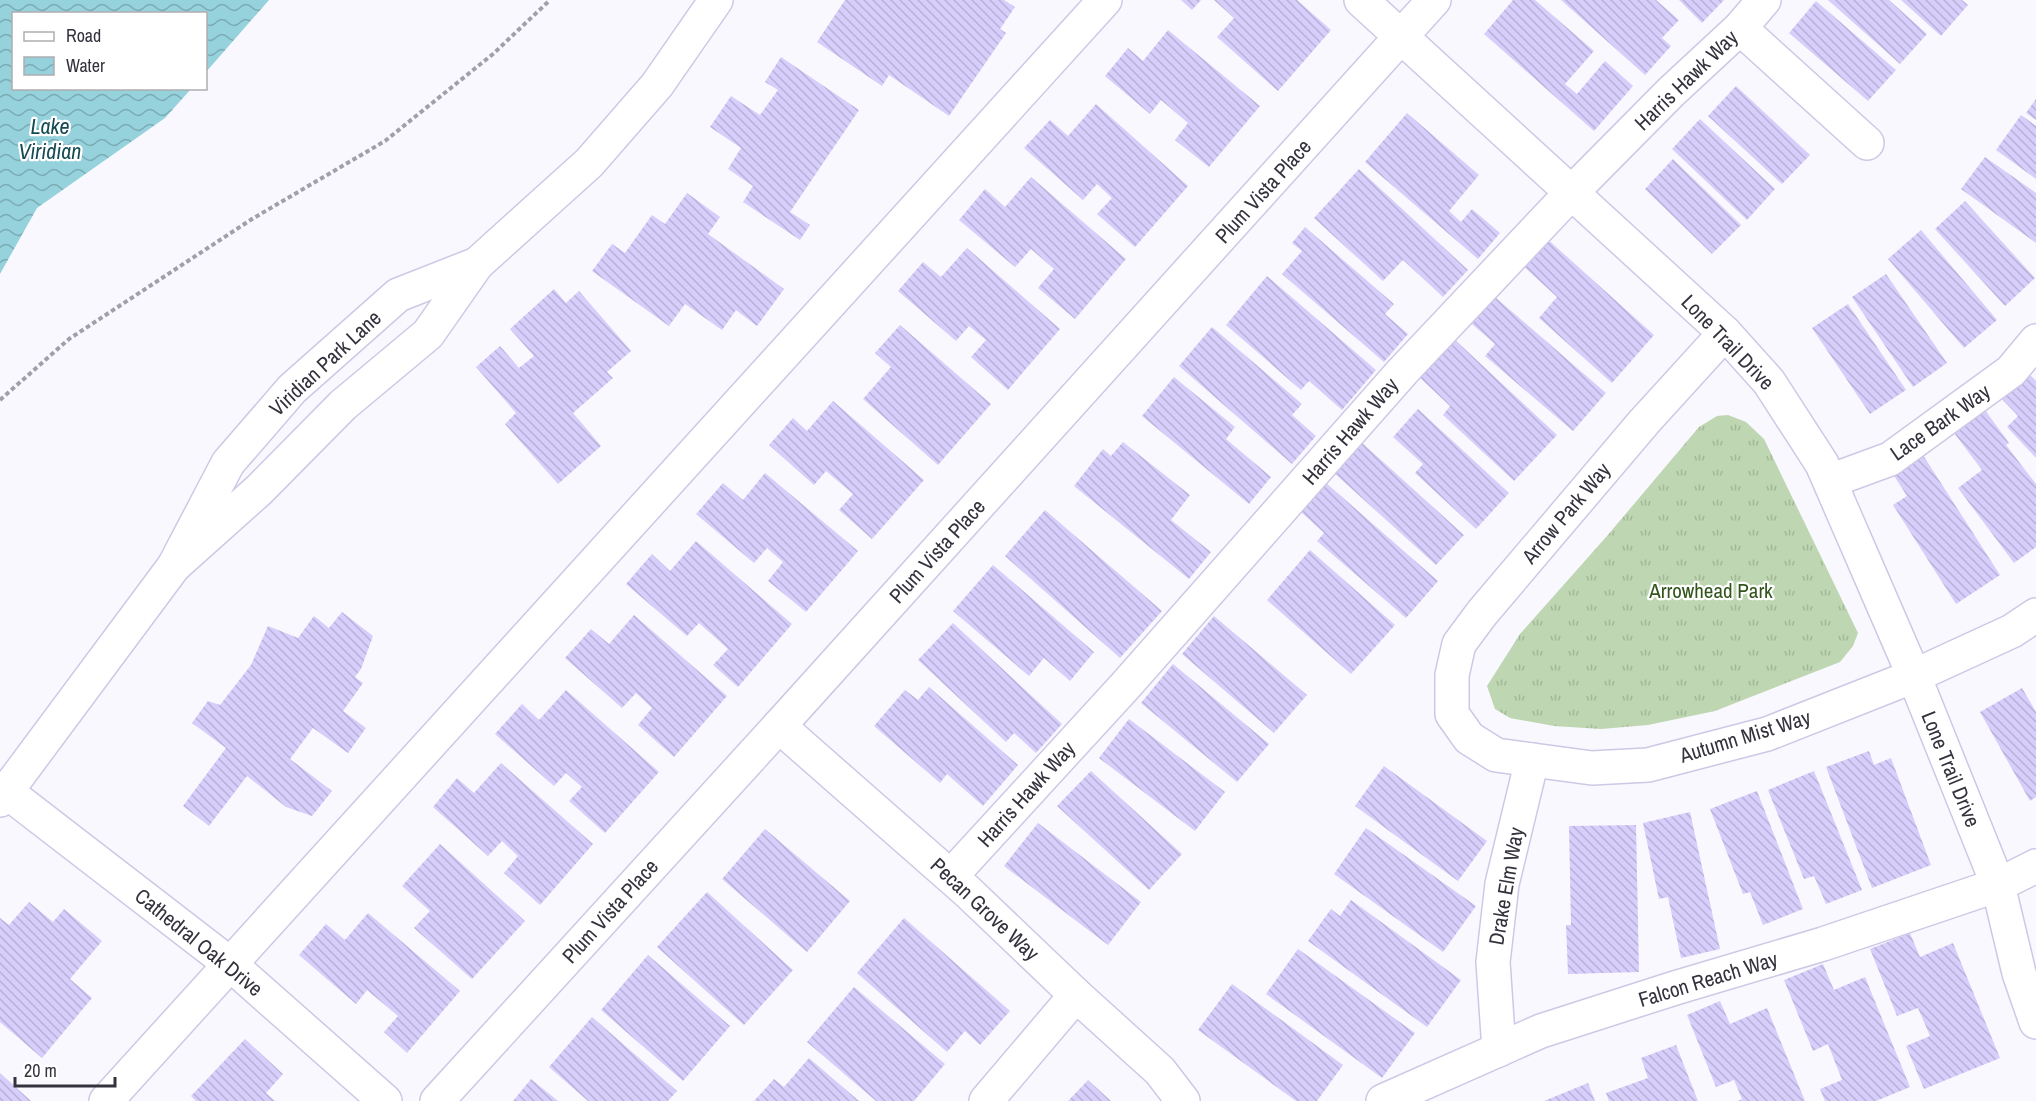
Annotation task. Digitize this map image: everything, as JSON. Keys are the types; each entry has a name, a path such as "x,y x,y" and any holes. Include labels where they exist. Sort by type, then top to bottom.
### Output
{"street":[{"name":"Viridian Park Lane","path":"174,566 260,490 343,405 428,334 477,264 589,163 657,85 716,0"},
{"path":"106,1101 1105,0"},
{"name":"Lone Trail Drive","path":"1361,0 1725,333 1769,381 1822,464 1914,676 1998,885 2019,972 2036,1022"},
{"name":"Plum Vista Place","path":"437,1101 1434,0"},
{"name":"Harris Hawk Way","path":"951,876 1126,685 1403,371 1572,192 1671,92 1740,28 1764,0"},
{"path":"1740,28 1867,143"},
{"name":"Viridian Park Lane","path":"4,796 174,566 228,463 292,389 398,295 477,264"},
{"name":"Arrow Park Way","path":"1452,714 1452,675 1459,644 1482,613 1644,422 1725,333"},
{"name":"Lace Bark Way","path":"1830,481 1890,459 2011,371 2036,341"},
{"name":"Autumn Mist Way","path":"1452,714 1469,738 1496,755 1592,768 1648,765 1767,734 1914,676 2012,630 2036,615"},
{"name":"Pecan Grove Way","path":"779,726 951,876 1160,1071 1183,1101"},
{"name":"Drake Elm Way","path":"1499,1050 1493,962 1502,884 1532,760"},
{"name":"Cathedral Oak Drive","path":"4,796 230,964 385,1101"},
{"name":"Falcon Reach Way","path":"1383,1101 1541,1031 1823,944 1998,885 2036,866"},
{"name":"Lone Trail Drive","path":"1998,885 2036,943"},
{"path":"986,1101 1076,995"}],"path":[{"path":"0,400 69,339 252,219 385,141 493,54 550,0"}],"green space":[{"name":"Arrowhead Park","path":"1728,415 1746,422 1764,439 1858,633 1853,646 1840,662 1715,711 1648,725 1601,729 1554,726 1510,718 1495,709 1487,686 1520,634 1699,427 1717,416"}],"water":[{"name":"Lake Viridian","path":"0,0 269,0 207,71 207,12 12,12 12,90 190,90 165,118 37,208 0,274"}],"building":[{"path":"845,0 1004,0 1015,7 1000,29 1006,33 949,116 889,75 882,86 817,42"},
{"path":"1181,0 1201,0 1192,10"},
{"path":"1214,0 1297,0 1331,30 1278,91 1217,37 1234,18"},
{"path":"1513,0 1535,0 1594,51 1565,84 1577,94 1605,61 1633,86 1594,131 1484,34"},
{"path":"1561,0 1656,0 1679,20 1662,38 1671,46 1645,75"},
{"path":"1679,0 1724,0 1702,23"},
{"path":"1828,0 1889,0 1927,34 1900,64"},
{"path":"1901,0 1962,0 1968,5 1941,36"},
{"path":"1816,1 1896,70 1868,101 1789,33"},
{"path":"1168,30 1260,106 1209,167 1175,140 1188,123 1161,100 1150,114 1105,76 1128,48 1143,61"},
{"path":"781,57 859,110 790,212 810,225 800,240 743,202 753,186 728,169 741,148 710,127 731,96 760,115 778,90 765,82"},
{"path":"1736,86 1810,155 1782,184 1708,116"},
{"path":"2036,99 2036,120 2026,113"},
{"path":"1096,104 1188,186 1135,247 1097,214 1112,198 1097,184 1083,200 1024,148 1050,120 1068,136"},
{"path":"1407,113 1479,175 1449,211 1461,222 1472,209 1500,233 1478,259 1365,162"},
{"path":"2021,115 2036,126 2036,179 1996,150"},
{"path":"1700,119 1775,189 1747,220 1672,149"},
{"path":"1985,157 2036,193 2036,243 1961,189"},
{"path":"1673,159 1741,225 1712,254 1645,189"},
{"path":"1359,169 1468,270 1443,297 1403,260 1383,281 1314,218"},
{"path":"1031,177 1126,259 1075,319 1038,288 1054,269 1031,249 1015,267 959,220 985,189 1005,207"},
{"path":"687,193 720,217 708,234 784,289 757,326 736,310 722,330 685,304 669,326 592,271 612,244 625,253 652,215 665,224"},
{"path":"1965,201 2035,278 2005,306 1935,229"},
{"path":"1305,227 1394,304 1385,314 1408,334 1384,362 1282,274 1302,251 1292,243"},
{"path":"1921,230 1997,320 1964,348 1888,259"},
{"path":"1545,237 1654,335 1612,383 1539,318 1557,297 1521,264"},
{"path":"967,248 1060,329 1008,390 971,357 986,340 969,326 956,341 898,291 923,262 941,277"},
{"path":"1886,274 1947,363 1913,387 1852,297"},
{"path":"1267,276 1376,370 1342,410 1309,381 1301,390 1226,325"},
{"path":"554,289 566,303 579,291 631,351 607,372 613,378 573,413 601,446 558,484 505,424 516,413 476,367 500,346 519,368 534,356 510,329"},
{"path":"1495,297 1606,393 1573,431 1485,356 1495,344 1472,324"},
{"path":"1848,304 1906,390 1870,414 1812,328"},
{"path":"900,325 991,404 938,465 863,399 891,367 875,353"},
{"path":"1212,327 1302,404 1292,415 1316,436 1292,464 1179,366"},
{"path":"1453,338 1557,435 1514,481 1443,415 1450,406 1418,376"},
{"path":"2024,369 2036,381 2036,458 2007,427 2018,416 1997,394"},
{"path":"1174,377 1235,427 1226,439 1271,477 1249,504 1142,416"},
{"path":"833,401 924,480 872,539 839,510 853,494 826,471 814,485 769,445 793,418 807,431"},
{"path":"1982,406 2009,443 2006,445 2036,484 2036,547 2014,563 1958,488 1982,470 1951,429"},
{"path":"1418,409 1509,493 1476,529 1415,473 1423,464 1393,437"},
{"path":"1360,441 1464,535 1436,565 1332,471"},
{"path":"1123,442 1190,495 1171,520 1211,552 1189,579 1074,486 1103,449 1111,456"},
{"path":"1921,452 2000,575 1956,604 1893,505 1907,496 1891,471"},
{"path":"765,473 858,551 806,612 768,581 783,562 767,548 754,563 696,514 723,483 743,500"},
{"path":"1325,482 1438,581 1406,618 1317,541 1324,533 1300,511"},
{"path":"1045,510 1162,611 1120,658 1005,556"},
{"path":"696,541 792,624 738,687 713,665 728,649 699,623 687,636 626,584 652,554 670,571"},
{"path":"1310,550 1395,625 1351,674 1267,600"},
{"path":"993,565 1094,652 1070,681 1044,658 1029,676 953,611"},
{"path":"342,612 373,636 361,669 355,677 363,683 343,711 366,728 348,753 313,728 290,759 332,791 312,816 286,807 247,776 209,826 183,806 226,748 192,723 208,701 220,705 251,665 268,626 298,638 314,616 329,628"},
{"path":"634,615 727,696 674,757 638,725 652,708 636,693 622,708 565,658 591,629 609,644"},
{"path":"1214,616 1307,695 1274,733 1182,654"},
{"path":"953,623 1062,724 1036,753 1014,733 1006,742 918,660"},
{"path":"1173,664 1269,744 1237,782 1141,703"},
{"path":"929,687 1018,765 983,806 947,774 940,783 874,726 905,690 918,700"},
{"path":"2022,688 2036,712 2036,797 2030,801 1980,712"},
{"path":"566,690 659,772 605,833 569,801 582,787 566,773 554,786 495,734 522,704 539,720"},
{"path":"1129,719 1225,792 1195,831 1099,758"},
{"path":"1869,751 1874,765 1891,758 1931,865 1872,888 1826,767"},
{"path":"501,763 593,844 540,905 504,873 518,856 502,841 488,856 433,807 457,778 474,793"},
{"path":"1384,766 1487,841 1458,881 1355,806"},
{"path":"1091,771 1182,854 1149,890 1057,806"},
{"path":"1814,771 1862,890 1826,904 1814,876 1804,879 1768,790"},
{"path":"1757,791 1803,909 1763,925 1750,892 1743,894 1710,809"},
{"path":"1690,812 1720,949 1681,958 1668,897 1659,899 1643,823"},
{"path":"1038,823 1141,902 1108,945 1004,866"},
{"path":"1636,825 1639,972 1568,974 1566,925 1571,925 1569,826"},
{"path":"1366,828 1476,906 1443,952 1334,874"},
{"path":"765,829 850,901 807,952 722,879"},
{"path":"440,844 525,921 472,979 414,928 430,911 402,886"},
{"path":"707,892 793,970 744,1025 657,947"},
{"path":"1351,900 1461,980 1427,1027 1308,941 1331,909 1340,916"},
{"path":"29,902 53,922 64,909 102,941 70,979 92,998 42,1058 0,1022 0,918 9,925"},
{"path":"368,913 460,991 407,1053 384,1032 398,1016 367,990 356,1004 299,955 326,924 345,940"},
{"path":"904,918 1010,1011 980,1045 965,1031 947,1052 857,973"},
{"path":"1910,933 1920,957 1953,943 2000,1058 1924,1089 1906,1046 1930,1036 1918,1008 1897,1016 1870,949"},
{"path":"1298,949 1415,1033 1382,1078 1266,994"},
{"path":"648,955 730,1026 683,1081 601,1010"},
{"path":"1823,964 1834,990 1865,977 1910,1087 1876,1101 1825,1101 1820,1089 1842,1080 1828,1044 1813,1051 1784,980"},
{"path":"1232,984 1343,1065 1317,1101 1296,1101 1198,1030"},
{"path":"854,987 945,1064 914,1101 876,1101 807,1042"},
{"path":"1720,1001 1730,1024 1767,1008 1805,1101 1738,1101 1742,1099 1734,1080 1716,1087 1687,1015"},
{"path":"592,1017 677,1091 668,1101 588,1101 549,1067"},
{"path":"245,1039 283,1074 266,1093 275,1101 196,1101 191,1096"},
{"path":"1676,1045 1698,1101 1609,1101 1606,1093 1648,1078 1641,1058"},
{"path":"809,1058 859,1101 754,1101 774,1079 784,1087"},
{"path":"0,1073 31,1101 0,1101"},
{"path":"531,1079 558,1101 513,1101"},
{"path":"1088,1080 1111,1101 1068,1101"},
{"path":"1588,1083 1595,1101 1544,1101"}]}
